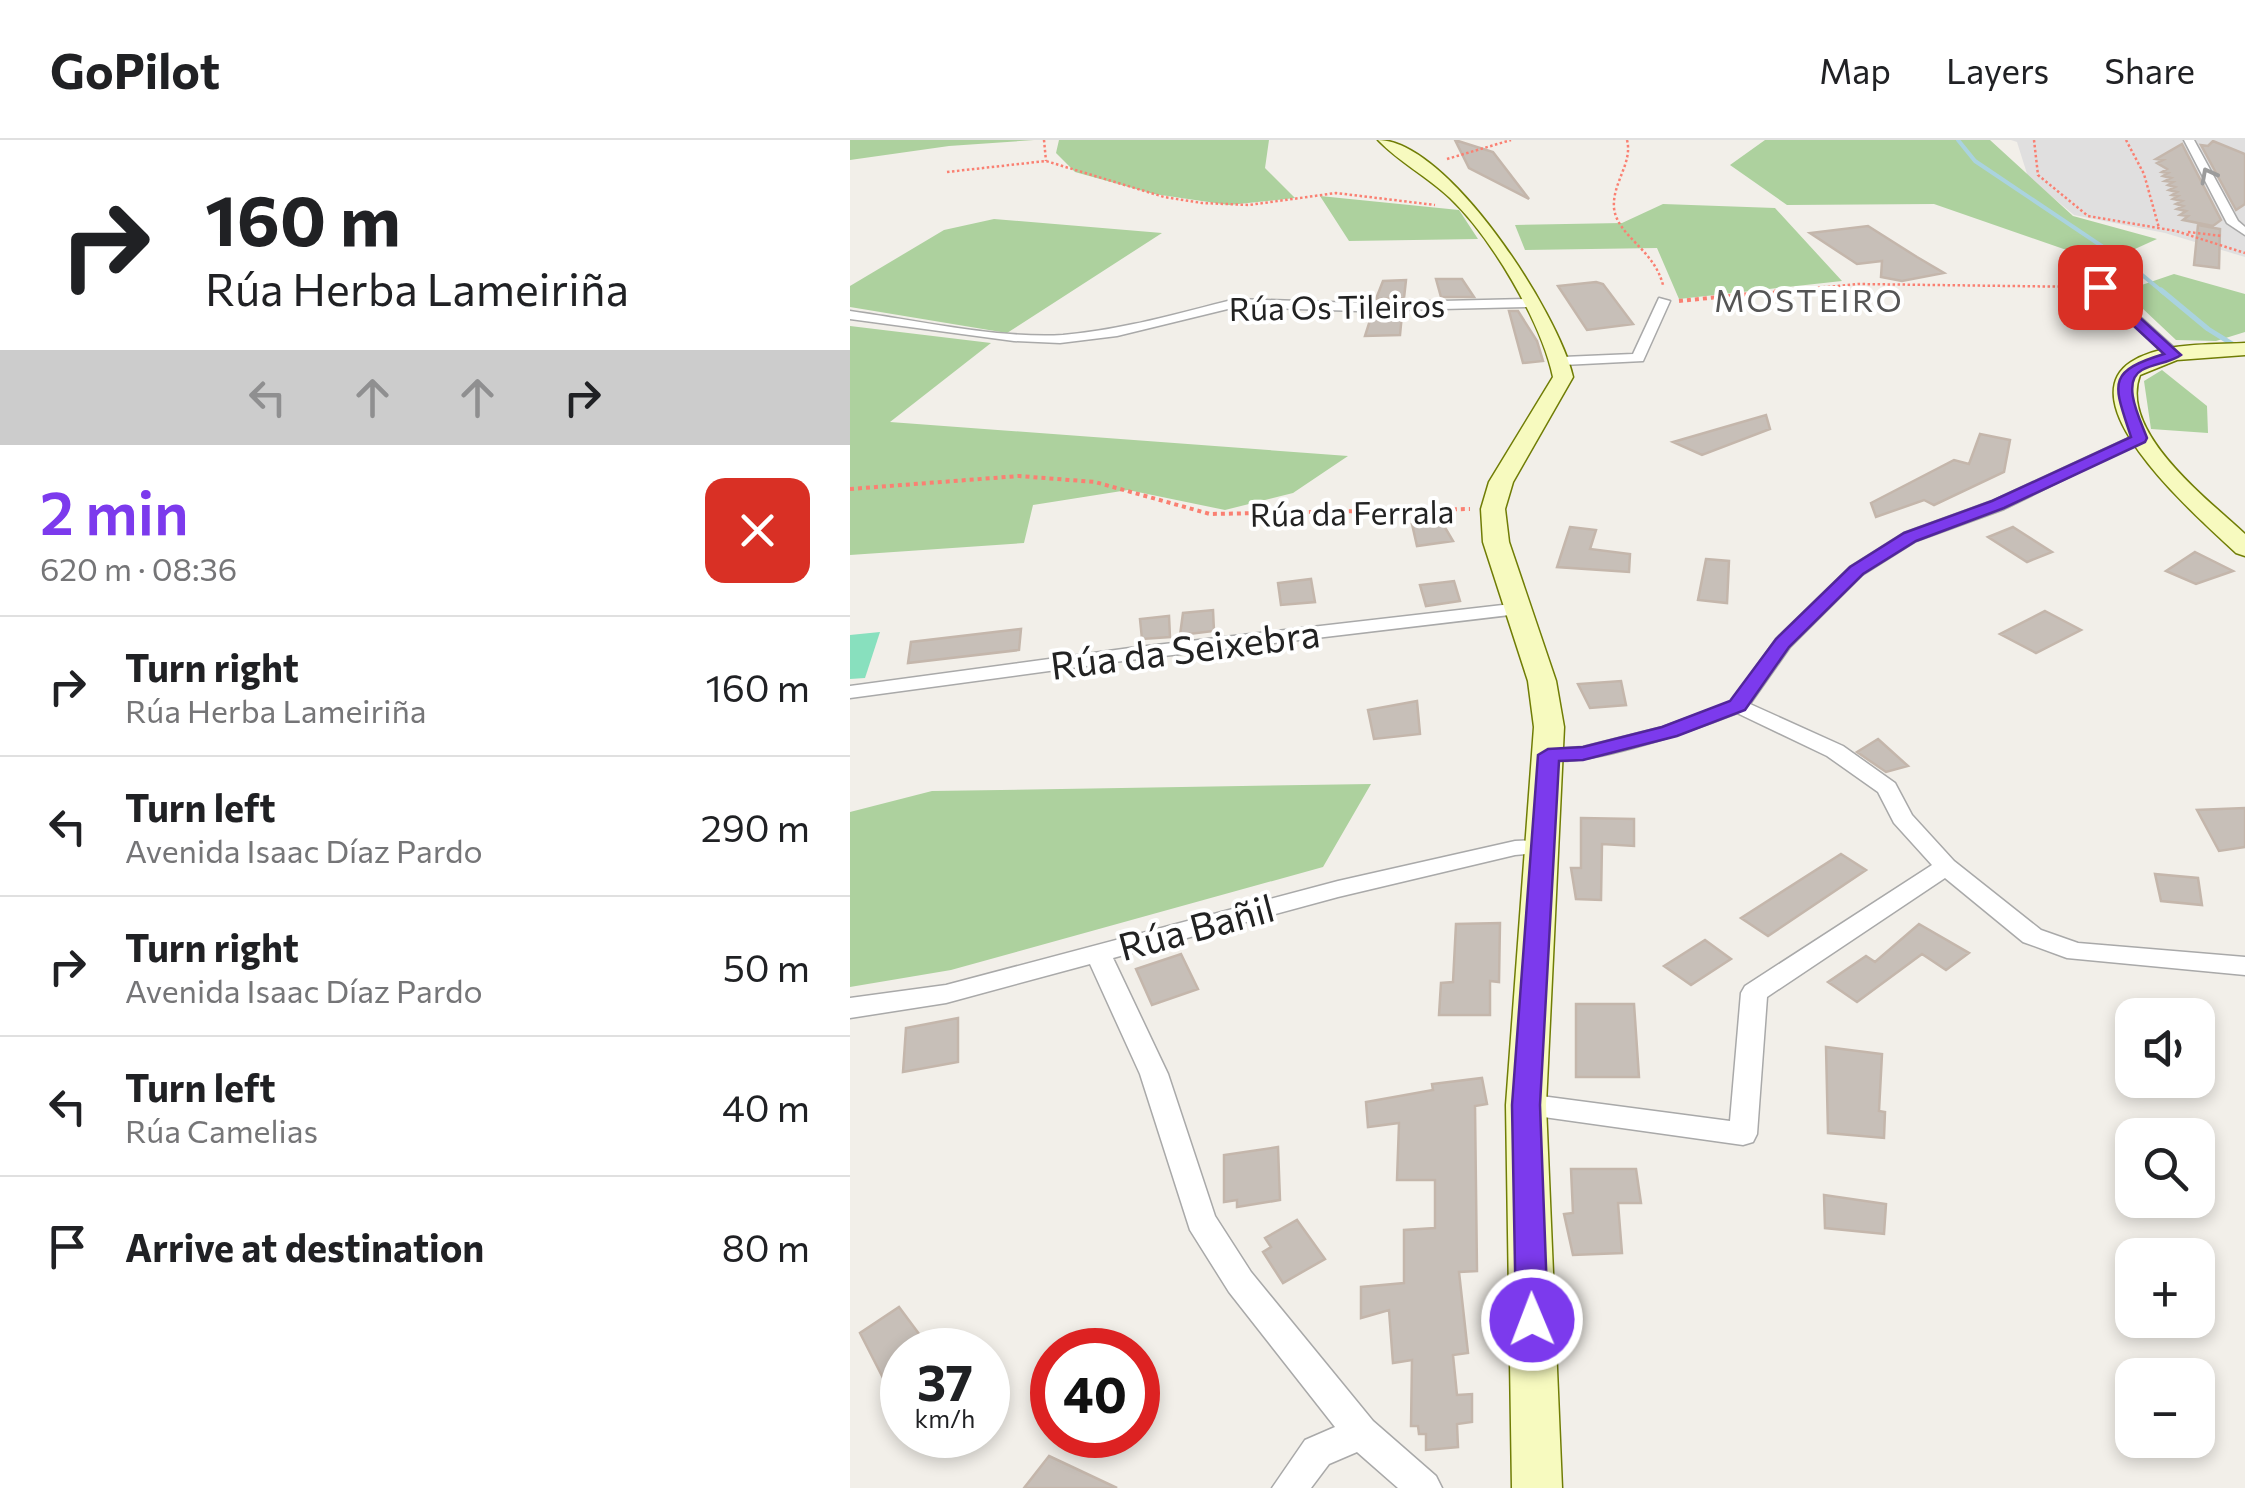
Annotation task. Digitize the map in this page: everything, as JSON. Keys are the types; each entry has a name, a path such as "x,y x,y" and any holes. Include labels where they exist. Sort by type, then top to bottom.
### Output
{"street":[{"path":"1385,140 1466,205 1563,361 1638,358 1664,302"},
{"path":"2189,140 2233,223 2245,232"},
{"path":"2227,209 2245,211"},
{"path":"2100,287 2174,355"},
{"name":"Rúa Os Tileiros","path":"850,315 1014,337 1060,339 1118,332 1236,303 1529,303"},
{"path":"2245,348 2174,355 2134,368 2126,379 2125,393 2140,438 2245,548"},
{"name":"Rúa da Ferrala","path":"1537,1488 1526,1105 1548,755 1542,681 1496,542 1493,509 1502,482 1563,376 1563,361"},
{"path":"1548,755 1583,754 1670,732 1738,706 1782,643 1856,570 1910,537 1998,505 2140,438"},
{"name":"Rúa da Seixebra","path":"850,692 1520,608"},
{"path":"1738,706 1834,751 1888,788 1902,818 1946,866 2032,936 2076,952 2245,966"},
{"name":"Rúa Bañil","path":"850,1008 946,994 1338,889 1515,848 1542,847"},
{"path":"1526,1105 1743,1134 1754,993 1946,866"},
{"path":"1096,952 1154,1074 1201,1221 1240,1282 1361,1433 1424,1488"},
{"path":"1290,1488 1318,1452 1361,1433"}],"path":[{"path":"1044,140 1046,161"},
{"path":"1413,163 1459,158 1511,140"},
{"path":"1627,140 1630,152 1613,186 1616,220 1627,236 1650,255 1662,274 1664,302 1858,284 2100,287"},
{"path":"2034,140 2038,175 2088,216 2228,236"},
{"path":"2126,140 2144,174 2160,228"},
{"path":"947,172 1046,161 1164,198 1202,203 1249,205 1336,193 1466,205"},
{"path":"2176,231 2245,253"},
{"name":"Rúa da Ferrala","path":"850,489 1019,476 1095,482 1210,514 1493,509"}],"shaded area":[{"path":"2011,140 2245,140 2245,257 2165,233 2074,215 2028,177 2017,142"}],"green space":[{"path":"850,140 1034,140 949,146 850,160"},
{"path":"1059,140 1269,140 1265,168 1295,198 1229,205 1154,194 1075,172 1056,153"},
{"path":"1765,140 1990,140 2073,216 2157,239 2104,263 1934,204 1787,205 1730,165"},
{"path":"1320,196 1459,210 1478,239 1349,241"},
{"path":"1663,204 1775,208 1842,281 1679,299 1657,248 1525,250 1515,225 1622,223"},
{"path":"994,219 1162,233 1007,333 850,307 850,286 944,230"},
{"path":"2174,274 2245,294 2245,332 2216,341 2176,340 2124,291"},
{"path":"850,326 991,343 890,422 1348,456 1293,493 1225,510 1128,490 1033,505 1024,543 850,555"},
{"path":"2162,370 2207,406 2208,433 2151,429 2144,381"},
{"path":"880,632 865,678 850,679 850,635"},
{"path":"1371,784 1323,867 951,970 850,987 850,812 932,791"}],"building":[{"path":"1455,140 1493,152 1529,199 1469,168"},
{"path":"2213,141 2245,154 2245,204 2236,210 2201,145 2208,146"},
{"path":"2182,144 2221,220 2213,226 2183,220 2188,216 2180,215 2186,211 2177,209 2183,206 2176,204 2182,201 2173,199 2177,192 2169,190 2175,187 2168,185 2173,182 2165,181 2171,178 2163,176 2167,169 2157,163 2163,160 2156,159"},
{"path":"2198,225 2220,229 2219,268 2194,265"},
{"path":"1868,226 1944,273 1902,281 1881,277 1882,261 1857,264 1810,233"},
{"path":"1436,279 1462,279 1474,297 1441,297"},
{"path":"1406,280 1404,298 1376,299 1383,281"},
{"path":"1603,284 1633,324 1587,330 1558,286"},
{"path":"1509,311 1518,311 1537,341 1543,361 1523,363"},
{"path":"1372,314 1402,314 1400,335 1365,336"},
{"path":"1766,415 1770,429 1702,455 1673,442"},
{"path":"1980,434 2010,440 2004,472 1934,505 1924,500 1876,517 1871,503 1954,460 1969,464"},
{"path":"1440,519 1453,541 1417,546 1412,524"},
{"path":"1570,527 1596,530 1590,549 1630,554 1629,572 1557,567"},
{"path":"2013,527 2052,552 2027,562 1988,537"},
{"path":"2195,552 2233,571 2196,584 2166,571"},
{"path":"1706,559 1729,561 1727,603 1698,600"},
{"path":"1311,579 1315,602 1281,605 1278,583"},
{"path":"1454,581 1460,601 1426,606 1420,585"},
{"path":"1213,610 1214,631 1180,635 1183,613"},
{"path":"2045,611 2081,630 2036,653 2000,634"},
{"path":"1169,616 1170,637 1142,639 1140,619"},
{"path":"1021,629 1019,650 908,663 911,642"},
{"path":"1621,681 1626,705 1590,708 1578,684"},
{"path":"1417,701 1420,734 1374,739 1368,710"},
{"path":"1878,739 1908,766 1886,772 1857,752"},
{"path":"2245,808 2245,847 2219,851 2197,810"},
{"path":"1581,818 1634,819 1634,846 1602,844 1601,900 1576,899 1571,868 1581,868"},
{"path":"1841,854 1866,870 1768,936 1741,918"},
{"path":"2155,874 2198,878 2202,905 2161,901"},
{"path":"1500,923 1499,982 1490,981 1490,1015 1439,1015 1441,983 1453,982 1456,924"},
{"path":"1919,924 1969,953 1946,970 1922,954 1857,1002 1828,982 1866,956 1875,962"},
{"path":"1705,940 1731,959 1691,985 1664,966"},
{"path":"1181,954 1198,989 1152,1005 1136,969"},
{"path":"1576,1004 1634,1004 1639,1077 1576,1077"},
{"path":"958,1018 958,1062 903,1072 906,1028"},
{"path":"1826,1047 1882,1054 1879,1111 1885,1112 1884,1138 1828,1133"},
{"path":"1482,1078 1487,1104 1475,1106 1477,1271 1459,1272 1468,1353 1453,1355 1457,1395 1472,1394 1472,1422 1457,1424 1458,1447 1426,1450 1426,1434 1419,1434 1418,1426 1411,1426 1412,1360 1393,1363 1389,1310 1361,1318 1361,1287 1404,1283 1404,1230 1435,1228 1435,1180 1397,1180 1399,1123 1368,1127 1366,1102 1433,1090 1432,1084"},
{"path":"1278,1147 1280,1200 1237,1207 1237,1200 1224,1202 1224,1155"},
{"path":"1571,1169 1636,1169 1641,1203 1618,1203 1622,1253 1573,1255 1564,1214 1573,1213"},
{"path":"1824,1195 1886,1204 1884,1234 1825,1228"},
{"path":"1297,1220 1325,1259 1283,1283 1263,1252 1271,1247 1265,1238"},
{"path":"899,1307 915,1328 880,1328 880,1372 860,1333"},
{"path":"1047,1458 1053,1458 1117,1488 1024,1488"}],"waterway":[{"path":"1958,140 1975,161 2130,265 2164,293"},
{"path":"2161,290 2208,329 2245,352"}],"district":[{"name":"MOSTEIRO","path":"1809,299"}],"route":[{"path":"1532,1320 1526,1105 1548,755 1583,754 1670,732 1738,706 1782,643 1856,570 1910,537 1998,505 2140,438 2125,393 2126,379 2134,368 2174,355 2100,287"}]}
